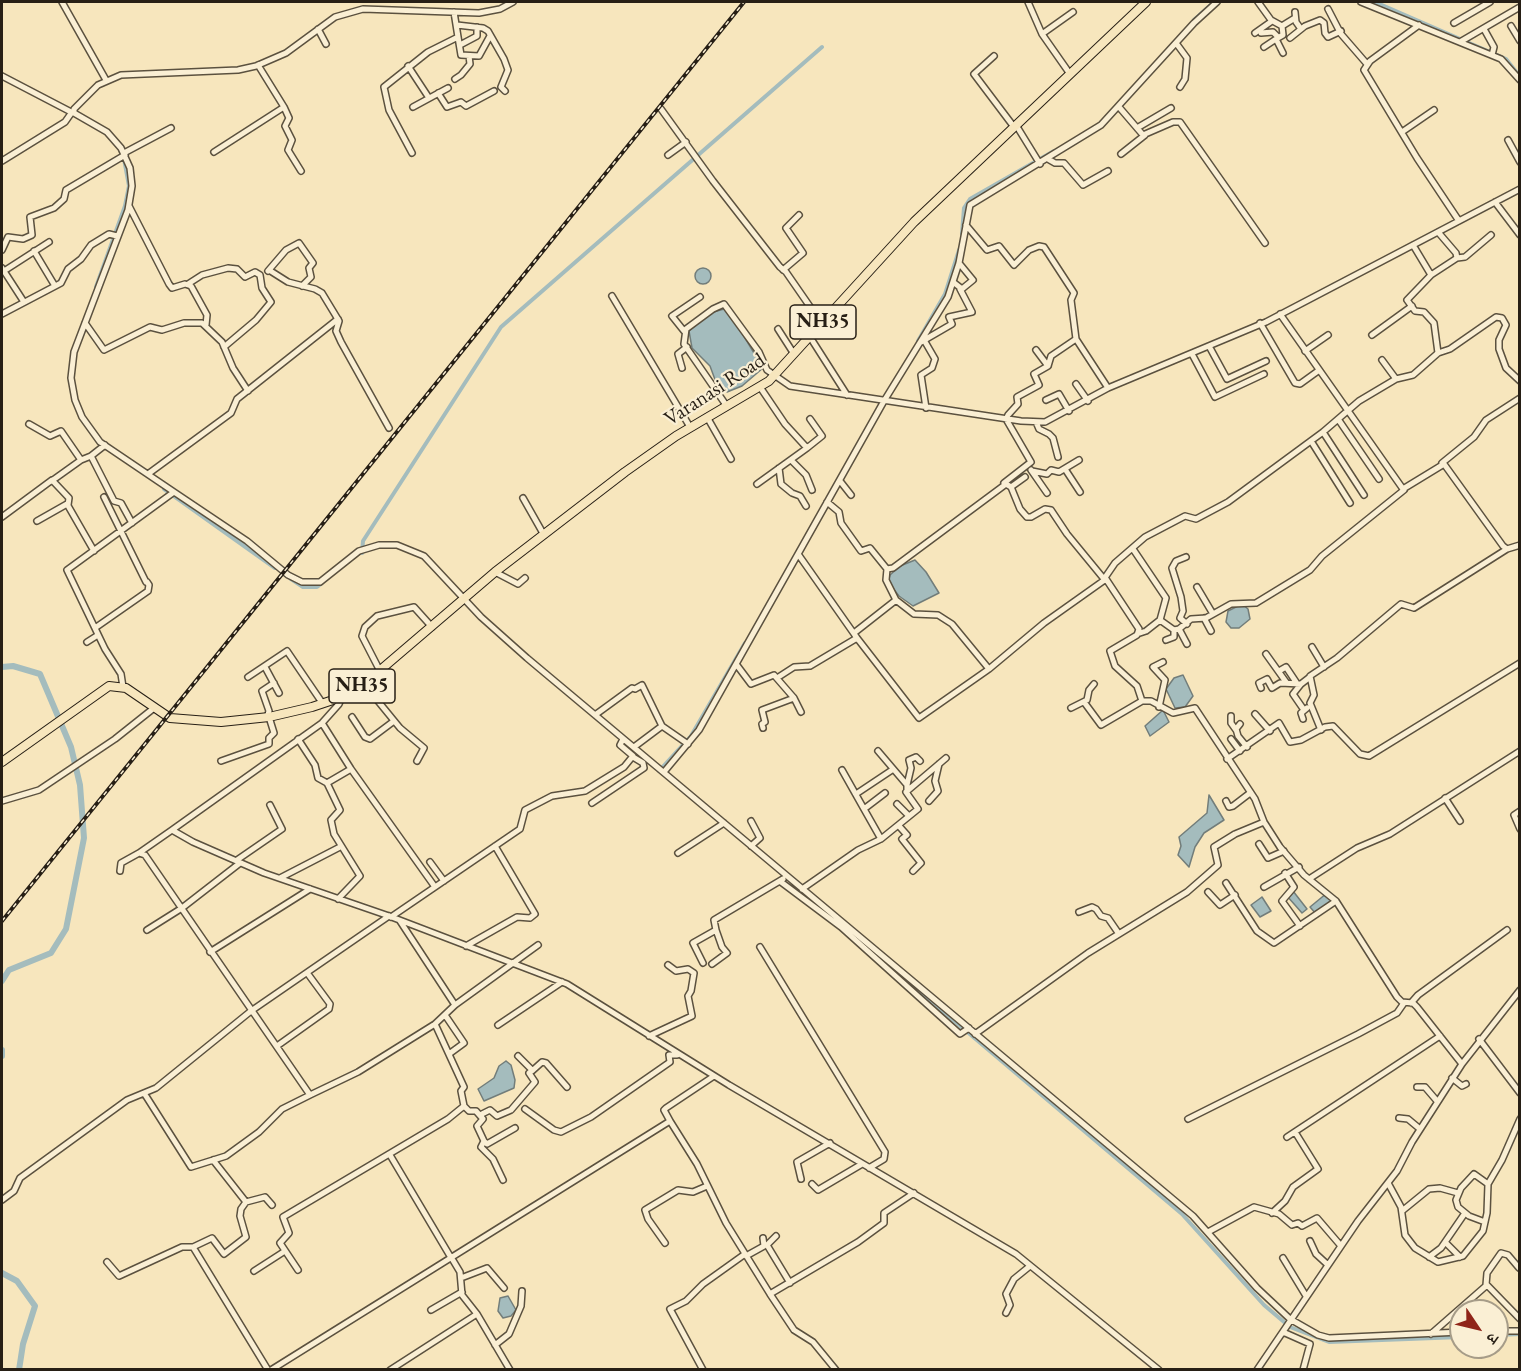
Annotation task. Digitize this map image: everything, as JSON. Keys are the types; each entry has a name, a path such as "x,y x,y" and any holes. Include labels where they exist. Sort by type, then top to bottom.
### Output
{"highway":[{"name":"Varanasi Road","path":"154,708 167,717 177,720 241,720 268,717 323,704 342,697 364,684 495,572 625,472 690,427 760,387 776,375 914,222 1146,2"},
{"name":"NH35","path":"123,687 154,708"},
{"path":"2,762 105,688 123,687"}],"street":[{"path":"62,2 106,80"},
{"path":"2,161 73,114 89,92 106,80 127,74 238,70 258,67 286,52 335,17 363,9 479,13 500,9 513,2"},
{"path":"1028,2 1042,34 1070,74"},
{"path":"661,770 699,730 840,481 882,401 948,297 959,263 966,224 973,202 1038,161 1048,159 1092,133 1217,2"},
{"path":"1258,2 1272,21 1282,26"},
{"path":"1361,2 1492,53 1503,60 1520,80"},
{"path":"1454,23 1490,2"},
{"path":"1463,41 1520,7"},
{"path":"1328,9 1341,31 1367,64"},
{"path":"454,12 461,54 481,55 490,36"},
{"path":"1042,34 1073,12"},
{"path":"1264,47 1282,34 1282,26 1295,15 1301,29"},
{"path":"1290,38 1301,29 1320,20 1323,21 1328,37 1341,31"},
{"path":"1272,21 1258,33 1275,32 1283,53"},
{"path":"457,25 485,29 504,59 508,72 501,87 505,91"},
{"path":"1419,26 1367,64 1365,73 1459,221"},
{"path":"460,45 477,36 477,27"},
{"path":"1511,27 1520,41"},
{"path":"318,29 326,44"},
{"path":"1484,29 1493,45 1492,53"},
{"path":"412,153 390,110 384,87 408,66 458,37"},
{"path":"1176,44 1187,58 1185,79 1180,87"},
{"path":"455,79 470,64 469,56"},
{"path":"994,56 974,75 1015,126 1038,161"},
{"path":"408,66 429,98"},
{"path":"258,67 289,118 285,128 292,139 288,150 302,171"},
{"path":"2,76 107,132 123,155 132,180 129,206 114,235 74,354 71,382 81,415 104,446 148,474 172,494 244,539 288,575 302,582 320,582 362,550 379,545 396,544 419,553 434,564 462,600 595,715 622,741 633,757 643,763 644,768 592,802"},
{"path":"412,107 448,88"},
{"path":"438,93 447,107 461,102 466,106 494,92"},
{"path":"214,152 284,107"},
{"path":"1119,107 1145,135"},
{"path":"1137,128 1171,108"},
{"path":"661,109 822,324"},
{"path":"1402,132 1434,110"},
{"path":"1121,154 1145,135 1173,122 1180,122 1265,243"},
{"path":"2,250 8,237 24,239 32,235 30,217 54,208 64,199 66,190 171,128"},
{"path":"1508,140 1520,162"},
{"path":"668,155 686,142"},
{"path":"1048,159 1055,163 1065,163 1083,185 1108,171"},
{"path":"684,332 713,309 726,305 759,352 765,368 790,386 926,408 1045,422 1088,401 1108,388 1192,354 1280,314 1520,189"},
{"path":"1495,202 1520,235"},
{"path":"129,206 170,286 188,284 202,275 228,268 237,269 243,276 255,272 261,277 262,288 271,302 256,320 224,346"},
{"path":"783,270 802,254 786,228 799,215"},
{"path":"966,224 987,250 999,246 1014,265 1029,250 1043,246 1073,291 1071,300 1077,339 1108,388"},
{"path":"1438,232 1456,253 1457,258"},
{"path":"2,314 62,282 66,270 81,259 90,247 114,235"},
{"path":"1438,353 1434,322 1424,312 1417,312 1407,297 1431,275 1457,258 1465,257 1491,235"},
{"path":"24,302 3,270 49,242"},
{"path":"261,277 286,250 298,243 313,263 309,268 311,277 302,286"},
{"path":"1413,245 1431,275"},
{"path":"34,251 55,286"},
{"path":"959,263 973,280 960,289"},
{"path":"269,270 288,282 320,291 338,319 338,335 389,428"},
{"path":"922,341 952,324 949,317 972,312 960,289 953,282"},
{"path":"188,284 207,315 206,325"},
{"path":"612,296 690,427"},
{"path":"700,297 672,316 684,332 684,344 726,405"},
{"path":"1372,335 1412,306"},
{"path":"1280,314 1404,490"},
{"path":"798,554 855,635 919,718 989,669 1044,623 1097,588 1112,566 1145,537 1183,517 1196,519 1228,502 1323,432 1349,409 1396,379 1413,375 1438,353 1450,349 1496,317 1502,318 1506,325 1499,340 1499,350 1506,368 1520,381"},
{"path":"148,474 233,411 235,401 338,319"},
{"path":"85,323 104,350 153,326 162,330 189,323 206,325 224,346 233,368 248,391"},
{"path":"1260,323 1295,383 1300,384 1318,371"},
{"path":"778,329 794,354"},
{"path":"1305,351 1328,335"},
{"path":"810,337 847,395"},
{"path":"1006,419 1018,404 1017,397 1039,385 1034,374 1048,366 1051,357 1077,339"},
{"path":"922,341 935,359 932,368 921,375 926,408"},
{"path":"1209,346 1227,379 1266,361"},
{"path":"682,369 678,354 687,347"},
{"path":"1036,350 1048,366"},
{"path":"1192,354 1215,397 1264,374"},
{"path":"1382,360 1396,379"},
{"path":"1076,384 1088,401"},
{"path":"760,387 785,424 807,448"},
{"path":"1046,400 1059,394 1069,411"},
{"path":"1166,640 1174,637 1176,630 1193,618 1204,618 1235,603 1253,604 1307,572 1325,553 1473,437 1486,420 1520,398"},
{"path":"707,417 731,459"},
{"path":"757,484 822,436 810,418"},
{"path":"1006,419 1030,458 1030,468 1047,493"},
{"path":"1338,419 1379,479"},
{"path":"1036,422 1039,429 1053,438 1058,457"},
{"path":"29,424 50,436 61,431 81,460"},
{"path":"1323,432 1364,495"},
{"path":"1311,441 1350,503"},
{"path":"2,517 19,506 27,496 104,446"},
{"path":"91,456 114,501 121,503 132,523"},
{"path":"886,569 893,568 1002,484 1030,468 1047,474 1051,470 1059,472 1079,459"},
{"path":"790,460 807,475 812,490"},
{"path":"1442,463 1489,528 1508,549"},
{"path":"779,468 781,484 800,496 806,506"},
{"path":"1065,468 1080,492"},
{"path":"1011,487 1024,477"},
{"path":"53,480 69,498 68,505 94,551"},
{"path":"840,481 850,495"},
{"path":"1002,484 1011,487 1020,509 1027,517 1031,518 1045,509 1051,510 1067,534 1117,593 1140,633"},
{"path":"123,687 122,677 67,572 70,567 172,494"},
{"path":"95,628 148,591 149,585 104,497"},
{"path":"523,498 544,535"},
{"path":"827,502 839,512 841,523 861,551 870,548 886,569 886,580 896,600 914,614 938,615 952,624 989,669"},
{"path":"37,521 68,505"},
{"path":"1261,688 1259,683 1267,679 1272,688 1280,683 1298,683 1310,677 1401,604 1414,608 1519,544"},
{"path":"1132,549 1166,598 1160,620 1146,631 1110,651 1115,666 1137,687 1142,701"},
{"path":"1186,556 1176,561 1172,568 1184,611 1180,618 1187,624"},
{"path":"495,572 518,584 525,578"},
{"path":"1197,587 1213,614"},
{"path":"777,678 794,667 810,666 855,635 896,600"},
{"path":"380,671 362,636 365,627 377,616 414,607 432,627"},
{"path":"1204,618 1211,631"},
{"path":"1160,620 1176,630 1187,644"},
{"path":"87,642 98,635"},
{"path":"1312,647 1324,668"},
{"path":"248,678 284,652 289,653 323,704"},
{"path":"1266,654 1286,682"},
{"path":"1159,706 1165,680 1153,667 1163,662"},
{"path":"1227,759 1281,724 1290,742 1302,740 1334,726 1360,754 1371,755 1520,663"},
{"path":"736,664 751,684 771,675 777,678 794,698 801,712"},
{"path":"266,667 279,693"},
{"path":"1279,672 1286,667 1298,683"},
{"path":"1310,677 1314,695 1309,699 1310,705 1321,730"},
{"path":"221,761 269,744 269,738 274,733 262,691 274,683"},
{"path":"1298,683 1293,694 1304,710"},
{"path":"364,684 394,721 424,748 417,761"},
{"path":"1071,708 1088,698 1089,690 1094,684"},
{"path":"595,715 632,688 642,686 662,726 686,742"},
{"path":"120,871 121,863 140,853 322,723 339,704 342,697"},
{"path":"763,728 762,724 765,722 762,710 794,698"},
{"path":"1084,702 1101,724 1142,701 1151,701 1173,713 1195,708 1284,851 1309,879 1336,901 1397,997 1417,1006 1462,1064"},
{"path":"1303,719 1301,713 1310,705"},
{"path":"2,801 39,790 119,736 154,708"},
{"path":"1255,714 1270,731"},
{"path":"1231,716 1231,723 1238,727 1247,747"},
{"path":"352,717 365,737 370,739 394,721"},
{"path":"322,723 351,769 435,887"},
{"path":"634,747 662,726"},
{"path":"298,739 315,765 318,778 327,783 339,810 331,823 340,847 360,876 338,899"},
{"path":"1231,739 1240,751"},
{"path":"622,741 634,747 723,825 751,846 784,879 841,927 942,1019 975,1034 1178,1203 1208,1232 1287,1325 1310,1344 1303,1370"},
{"path":"878,751 907,788"},
{"path":"1309,879 1357,848 1390,834 1520,752"},
{"path":"2,1200 14,1191 20,1178 127,1100 158,1086 251,1011 309,974 522,827 525,810 552,796 589,789 624,766 633,757"},
{"path":"802,889 858,850 881,839 918,809 906,793 911,768 909,760 916,757 920,761"},
{"path":"907,788 946,758"},
{"path":"929,801 938,793 935,778 939,764"},
{"path":"327,783 351,769"},
{"path":"842,770 881,839"},
{"path":"856,794 892,770"},
{"path":"864,809 885,793"},
{"path":"1226,801 1229,807 1233,806 1250,793"},
{"path":"1445,798 1460,821"},
{"path":"897,804 909,816"},
{"path":"147,930 182,908 282,829 270,805"},
{"path":"1520,811 1514,815 1520,829"},
{"path":"751,821 760,838 751,846"},
{"path":"975,1034 1088,953 1187,892 1218,865 1214,847 1264,822"},
{"path":"678,853 723,825"},
{"path":"899,826 906,836 902,839 921,863 913,871"},
{"path":"171,830 193,842 280,878 562,982 714,1076 980,1231 1030,1266 1159,1370"},
{"path":"1259,844 1268,858 1284,851"},
{"path":"466,946 517,917 530,918 536,914 495,846"},
{"path":"280,878 340,847"},
{"path":"140,853 144,855 182,908 310,1095"},
{"path":"430,862 444,881"},
{"path":"1264,886 1299,867"},
{"path":"1285,873 1294,887 1282,900 1300,926"},
{"path":"784,879 802,889 966,1031"},
{"path":"712,964 727,953 722,947 716,930 715,919 784,879"},
{"path":"1226,883 1257,931 1272,942 1277,942 1336,901"},
{"path":"210,952 310,889"},
{"path":"1208,892 1220,904 1234,895"},
{"path":"1079,912 1096,909 1101,916 1108,918 1119,934"},
{"path":"400,921 400,925 455,1005"},
{"path":"703,963 693,943 716,930"},
{"path":"1188,1119 1358,1035 1397,1013 1407,1003 1507,930"},
{"path":"144,1093 188,1165 194,1166 213,1160 238,1148 291,1102 358,1072 435,1024 455,1005 538,945"},
{"path":"760,947 885,1152 884,1159 869,1168"},
{"path":"650,1036 692,1016 688,996 694,973 688,969 675,971 668,965"},
{"path":"277,1046 329,1009 330,1004 309,974"},
{"path":"498,1025 562,982"},
{"path":"1257,1370 1341,1246 1388,1183 1452,1078 1479,1040 1520,990"},
{"path":"445,1016 464,1043 449,1053"},
{"path":"435,1024 464,1086 461,1091 464,1106 483,1119 477,1126 484,1141 487,1144 515,1128"},
{"path":"1287,1137 1440,1036"},
{"path":"1479,1040 1520,1093"},
{"path":"525,1108 554,1130 561,1132 591,1117 670,1062 669,1055 679,1055"},
{"path":"518,1056 532,1070 529,1073"},
{"path":"529,1073 542,1062 546,1063 567,1087"},
{"path":"480,1115 490,1110 497,1116 513,1108 535,1082 529,1073"},
{"path":"714,1076 664,1110 770,1294 794,1330 813,1342 836,1370"},
{"path":"1452,1078 1462,1086 1466,1084"},
{"path":"1417,1088 1425,1088 1437,1101"},
{"path":"298,1270 280,1242 289,1233 283,1217 390,1155 448,1119 464,1106"},
{"path":"1399,1118 1408,1119 1420,1129"},
{"path":"1388,1183 1402,1211 1407,1240 1418,1251 1441,1262 1466,1255 1477,1241 1485,1222 1488,1184 1504,1157 1520,1119"},
{"path":"193,1247 270,1370 670,1121"},
{"path":"1272,1213 1285,1201 1293,1187 1318,1169 1294,1132"},
{"path":"484,1141 481,1147 493,1159 503,1180"},
{"path":"801,1179 797,1162 830,1143"},
{"path":"390,1155 451,1257 461,1278 462,1293 510,1370"},
{"path":"213,1160 246,1202"},
{"path":"812,1184 818,1190 862,1164"},
{"path":"1485,1222 1465,1213 1456,1202 1458,1193 1474,1174 1488,1184"},
{"path":"665,1243 648,1219 645,1210 678,1190 692,1192 707,1186"},
{"path":"1402,1211 1429,1189 1440,1188 1458,1193"},
{"path":"770,1294 883,1224 884,1214 914,1193"},
{"path":"107,1262 119,1276 182,1247 193,1247 212,1238 225,1254 246,1239 240,1216 241,1209 246,1202 265,1197 272,1205"},
{"path":"1208,1232 1254,1207 1279,1214 1292,1225 1298,1223 1302,1226 1317,1218 1341,1246"},
{"path":"1429,1257 1445,1242 1465,1213"},
{"path":"776,1236 767,1245 790,1283"},
{"path":"703,1370 670,1309 686,1301 702,1284 764,1246 763,1238"},
{"path":"1310,1242 1315,1252 1328,1265"},
{"path":"1445,1242 1460,1257"},
{"path":"254,1271 285,1251"},
{"path":"1431,1334 1486,1285 1487,1273 1501,1253 1508,1255 1520,1268"},
{"path":"1283,1258 1306,1296"},
{"path":"1006,1313 1010,1305 1006,1294 1014,1279 1030,1266"},
{"path":"461,1278 487,1268 504,1288"},
{"path":"1486,1285 1520,1319 1516,1331"},
{"path":"495,1345 509,1334 521,1306 522,1291"},
{"path":"431,1310 462,1293"},
{"path":"390,1370 477,1314"},
{"path":"1287,1325 1329,1338 1449,1333"}],"water":[{"path":"703,268 709,270 711,276 709,282 703,284 697,282 695,276 697,270"},
{"path":"724,309 733,318 763,368 742,386 727,392 717,385 710,366 692,348 689,331 710,313"},
{"path":"915,560 926,572 939,593 913,606 899,596 888,582 890,575 900,566"},
{"path":"1242,604 1248,609 1250,619 1239,628 1231,628 1226,622 1228,611"},
{"path":"1183,675 1193,696 1185,707 1175,708 1166,689 1174,678"},
{"path":"1163,710 1169,722 1150,736 1145,726"},
{"path":"1209,795 1224,820 1204,833 1195,847 1189,867 1178,855 1181,846 1179,837 1207,813"},
{"path":"1293,891 1307,909 1302,913 1287,896"},
{"path":"1327,893 1334,901 1316,914 1310,907"},
{"path":"1262,897 1271,911 1260,917 1251,905"},
{"path":"506,1061 511,1065 515,1080 514,1088 484,1101 478,1089 494,1078 499,1066"},
{"path":"508,1296 516,1310 511,1316 503,1318 498,1311 500,1298"}],"waterway":[{"path":"1194,20 1214,2"},
{"path":"1375,2 1506,59 1517,73"},
{"path":"362,553 363,541 501,327 822,47"},
{"path":"962,234 964,208 970,199 1054,151"},
{"path":"96,287 125,206 129,186 124,159"},
{"path":"918,341 945,294 959,250"},
{"path":"164,489 275,568"},
{"path":"291,579 303,587 317,587 322,583"},
{"path":"659,771 691,736 745,643"},
{"path":"2,667 13,666 40,674 71,747 80,785 84,838 66,929 51,953 9,970 2,981"},
{"path":"802,892 833,918"},
{"path":"866,946 1182,1214 1264,1305 1290,1327 1329,1342 1449,1337"},
{"path":"2,1050 2,1056"},
{"path":"2,1273 17,1281 35,1306 23,1344 19,1370"},
{"path":"1509,1334 1520,1334"}],"railway":[{"path":"2,921 744,2"}]}
